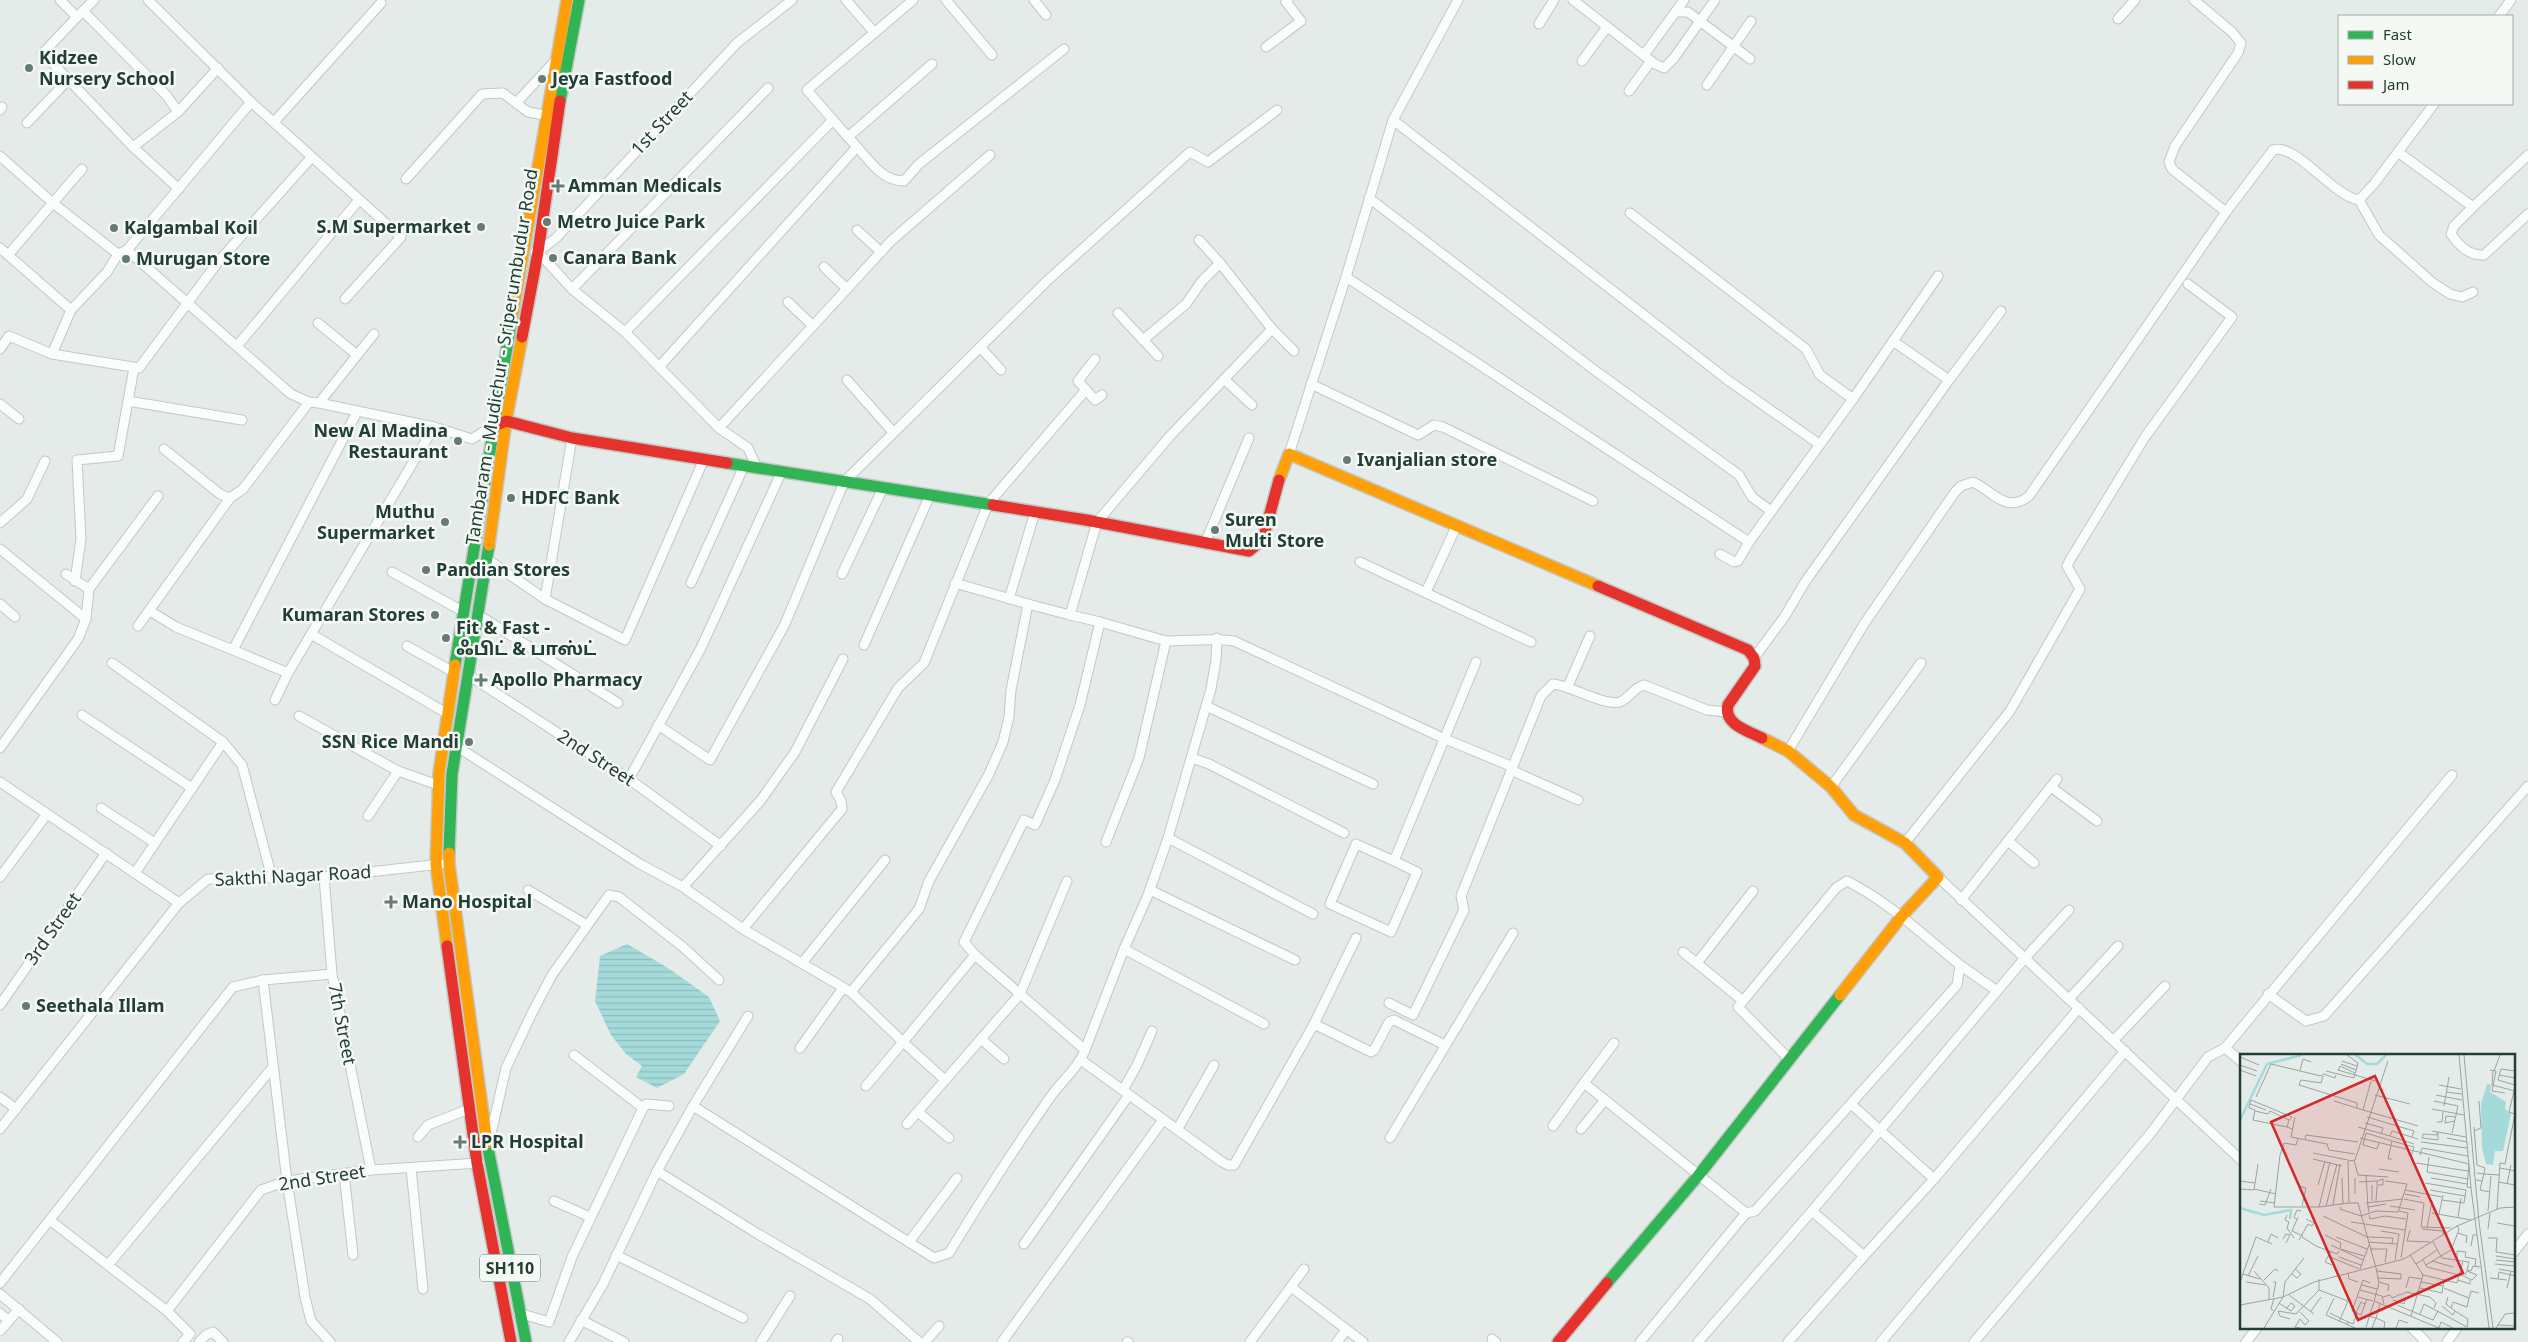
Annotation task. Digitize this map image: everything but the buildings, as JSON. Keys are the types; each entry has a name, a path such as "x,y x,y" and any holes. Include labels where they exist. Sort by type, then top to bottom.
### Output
{"main road":[{"name":"Tambaram - Mudichur - Sriperumbudur Road","path":"511,1342 477,1163 436,864 438,785 522,250 567,0"},
{"name":"Tambaram - Mudichur - Sriperumbudur Road","path":"526,1342 488,1148 449,864 452,774 487,559 506,421 538,252 559,108 579,0"},
{"path":"494,425 506,421 572,438 1097,522 1249,551 1263,539 1283,465 1289,454 1748,650 1754,658 1755,666 1728,705 1726,712 1730,721 1788,750 1831,787 1854,815 1905,843 1938,877 1900,917 1698,1176 1558,1342"}],"street":[{"path":"60,0 80,14 167,96 178,112"},
{"path":"94,0 42,53 134,147 179,189"},
{"path":"148,0 251,102 401,238 345,299"},
{"name":"1st Street","path":"538,252 556,238 737,43 792,0"},
{"path":"846,0 873,32"},
{"path":"913,0 807,90 884,177 894,181 904,181 920,164 1064,49"},
{"path":"946,0 992,55"},
{"path":"1034,0 1046,15"},
{"path":"1266,47 1302,21 1286,2 1288,0"},
{"path":"1289,454 1346,277 1393,120 1458,0"},
{"path":"1539,24 1554,0"},
{"path":"1573,0 1661,68 1668,65 1715,0"},
{"path":"1628,90 1684,0"},
{"path":"2118,19 2134,0"},
{"path":"2194,0 2232,32 2241,44 2238,53 2176,146 2169,162 2172,170 2226,212"},
{"path":"2500,15 2512,0"},
{"path":"274,122 381,3"},
{"path":"1676,12 1688,12 1750,59"},
{"path":"1707,85 1751,21"},
{"path":"1582,61 1607,27"},
{"path":"516,103 555,61"},
{"path":"848,138 932,64"},
{"path":"134,147 178,112 218,68"},
{"path":"27,123 68,80"},
{"path":"572,289 768,88"},
{"path":"406,179 482,94 503,93 528,112 545,114"},
{"path":"52,354 71,310 107,272 179,189 251,102"},
{"path":"2359,200 2374,184 2433,105"},
{"path":"658,725 710,760 785,624 844,482 1048,280 1190,152 1208,162 1277,110"},
{"path":"625,332 833,120"},
{"path":"1393,120 1729,381 1819,444"},
{"path":"659,367 857,148"},
{"path":"1788,750 1864,624 1955,492 1961,486 1973,482 2009,504 2016,504 2029,496 2226,212 2265,158 2278,148 2286,150 2346,196 2359,200 2379,235 2432,283 2450,294 2462,297 2473,292"},
{"path":"2398,152 2473,207"},
{"path":"719,428 881,252 990,155"},
{"path":"2528,155 2454,226 2451,234 2457,244 2475,256 2484,256 2528,214"},
{"path":"0,156 54,204 123,252 188,303 291,394 309,402 434,427 472,439 494,425"},
{"path":"0,331 52,354 139,368 218,262 311,158"},
{"path":"8,255 54,204 82,169"},
{"path":"1369,198 1593,369 1739,475 1752,497 1771,511"},
{"path":"237,346 359,200"},
{"path":"1630,213 1799,343 1806,349 1820,375 1853,399"},
{"path":"857,230 881,252"},
{"path":"1199,240 1220,263 1272,329 1294,351"},
{"path":"0,248 71,310"},
{"path":"522,250 538,252 572,289 625,332 719,428 748,448 757,468"},
{"path":"1143,340 1186,304 1202,281 1220,263"},
{"path":"824,267 847,289"},
{"path":"1720,554 1734,562 1738,561 1749,542 1853,399 1938,276"},
{"path":"1346,277 1749,542"},
{"path":"1905,843 2010,711 2080,589 2067,566 2070,560 2145,437 2232,317 2188,284"},
{"path":"788,302 812,325"},
{"path":"1754,658 1785,616 1805,582 1949,380 2001,311"},
{"path":"1118,313 1158,356"},
{"path":"318,324 357,355"},
{"path":"1070,614 1097,522 1170,436 1272,329"},
{"path":"319,403 374,334"},
{"path":"0,349 9,336"},
{"path":"1892,341 1949,380"},
{"path":"980,347 1001,370"},
{"path":"1095,359 1079,377 1079,384 1095,400 1102,395"},
{"path":"75,580 81,539 77,460 118,456 134,368"},
{"path":"1224,379 1252,405"},
{"path":"847,380 893,432"},
{"path":"1311,384 1418,435 1434,425 1442,427 1592,501"},
{"path":"743,929 842,809 841,801 836,792 898,688 924,663 988,504 1085,391"},
{"path":"128,401 242,420"},
{"path":"138,626 230,498 244,489 309,402"},
{"path":"0,404 19,419"},
{"path":"233,650 357,412"},
{"path":"274,700 288,673 434,427"},
{"path":"545,599 572,438"},
{"path":"1205,543 1249,438"},
{"path":"164,449 220,494 230,498"},
{"path":"487,559 545,599 625,640 704,459"},
{"path":"0,523 27,499 45,461"},
{"path":"691,583 744,466"},
{"path":"629,779 701,648 782,472"},
{"path":"842,574 883,488"},
{"path":"864,646 930,495"},
{"path":"0,748 78,639 86,619 89,589 158,496"},
{"path":"1010,599 1035,512"},
{"path":"1426,592 1456,525"},
{"path":"0,550 86,619"},
{"path":"1360,562 1530,642"},
{"path":"392,572 464,612"},
{"path":"66,574 89,589"},
{"path":"955,583 1166,641 1203,642 1217,638 1234,641 1578,800"},
{"path":"0,604 15,617"},
{"path":"852,992 919,909 929,881 991,768 1003,742 1028,604"},
{"path":"150,611 176,627 288,673"},
{"path":"477,614 618,703"},
{"path":"1085,1050 975,955 964,942 1024,820 1035,825 1055,780 1080,705 1100,622"},
{"path":"311,634 448,714"},
{"path":"1568,686 1590,636"},
{"path":"693,1106 934,1258 949,1253 1003,1164 1055,1089 1082,1060 1124,949 1150,890 1168,838 1206,706 1216,660 1217,638"},
{"path":"1106,842 1139,758 1166,641"},
{"path":"407,646 455,673"},
{"path":"683,888 761,800 795,752 842,659"},
{"path":"1394,862 1476,662"},
{"path":"112,663 223,742 242,765 272,878"},
{"path":"1831,787 1921,663"},
{"name":"2nd Street","path":"468,675 629,779 721,846"},
{"path":"1389,1003 1413,1015 1464,910 1461,896 1541,696 1554,684 1568,686 1612,704 1622,701 1634,688 1644,685 1707,710 1726,712"},
{"path":"1206,706 1373,784"},
{"path":"82,715 192,788"},
{"path":"299,716 398,771 438,785"},
{"path":"135,873 223,742"},
{"path":"456,746 640,864 683,888 743,929 842,988 852,992 945,1080"},
{"path":"1192,758 1209,764 1344,833"},
{"path":"368,816 398,771"},
{"path":"1974,1342 2150,1134 2208,1057 2225,1048 2268,994 2452,776"},
{"path":"1961,900 2057,780"},
{"path":"0,782 179,903"},
{"path":"2268,994 2306,1021 2324,1016 2528,786"},
{"path":"2051,788 2097,821"},
{"path":"101,808 155,843"},
{"path":"0,877 47,814"},
{"path":"1168,838 1190,847 1314,914"},
{"path":"2008,841 2034,862"},
{"path":"1356,844 1394,862 1417,872 1391,932 1330,904 1356,844"},
{"name":"3rd Street","path":"0,1005 106,854"},
{"path":"802,963 885,860"},
{"name":"Sakthi Nagar Road","path":"0,1129 179,903 208,879 324,877 449,864"},
{"name":"7th Street","path":"324,877 332,974 371,1170"},
{"path":"1938,877 2240,1159"},
{"path":"907,1124 1020,994 1067,881"},
{"path":"1789,1059 1738,1007 1836,888 1848,881 1900,917 1997,992"},
{"path":"528,890 587,925"},
{"path":"1150,890 1295,960"},
{"path":"1697,963 1753,891"},
{"path":"488,1148 506,1068 552,975 609,895 616,896 683,947 719,980"},
{"path":"1698,1342 1881,1130 2024,959 2069,910"},
{"path":"1390,1138 1513,933"},
{"path":"1082,1060 1177,1130 1228,1165 1234,1165 1314,1024 1356,938"},
{"path":"2070,999 2118,946"},
{"path":"1124,949 1143,957 1264,1024"},
{"path":"1683,952 1742,1000"},
{"path":"866,1086 975,955"},
{"path":"1640,1342 1746,1213 1755,1211 1957,985 1960,965"},
{"path":"0,1283 51,1221 233,987 263,980 332,974"},
{"path":"263,980 287,1181 311,1321 330,1342"},
{"path":"2114,1040 2165,986"},
{"path":"800,1048 842,988"},
{"path":"1788,1342 1934,1179 2079,1008"},
{"path":"569,1342 616,1255 657,1171 693,1106 748,1016"},
{"path":"1314,1024 1371,1052 1374,1050 1389,1022 1394,1020 1445,1045"},
{"path":"1024,1244 1120,1109 1152,1031"},
{"path":"981,1039 1004,1059"},
{"path":"1553,1126 1614,1043"},
{"path":"2225,1048 2240,1060"},
{"path":"1881,1342 2126,1051"},
{"path":"574,1055 644,1108"},
{"path":"1177,1130 1214,1065"},
{"path":"108,1265 273,1066"},
{"path":"1584,1083 1746,1213"},
{"path":"0,1097 16,1109"},
{"path":"1581,1129 1605,1100"},
{"path":"519,1313 549,1322 572,1257 646,1104 669,1106"},
{"path":"1851,1104 1934,1179"},
{"path":"418,1137 428,1124 469,1109"},
{"path":"918,1112 949,1138"},
{"path":"1002,1342 1163,1120"},
{"name":"2nd Street","path":"167,1311 261,1190 287,1181 371,1170 477,1163 491,1164"},
{"path":"411,1168 423,1289"},
{"path":"657,1171 758,1234 870,1299 919,1342"},
{"path":"344,1174 353,1255"},
{"path":"910,1242 957,1178"},
{"path":"554,1201 590,1217"},
{"path":"1812,1211 1864,1256"},
{"path":"51,1221 167,1311 190,1334 183,1342"},
{"path":"2516,1249 2528,1234"},
{"path":"616,1255 743,1318"},
{"path":"1250,1342 1304,1269"},
{"path":"1290,1287 1363,1342"},
{"path":"0,1294 57,1342"},
{"path":"761,1342 790,1296"},
{"path":"0,1331 19,1309"},
{"path":"0,1313 9,1321"},
{"path":"581,1320 624,1342"},
{"path":"925,1342 939,1326"},
{"path":"1337,1342 1346,1330"},
{"path":"2246,1342 2255,1330"},
{"path":"2414,1330 2426,1342"},
{"path":"2447,1342 2456,1330"},
{"path":"199,1342 206,1334 214,1332 223,1342"}],"water":[{"path":"627,944 668,968 709,997 720,1021 684,1074 657,1088 636,1077 642,1066 626,1054 611,1035 595,1001 600,956"}],"traffic: fast":[{"path":"560,101 579,0"},
{"path":"455,665 511,323"},
{"path":"727,463 993,505"},
{"path":"449,853 452,774 489,545"},
{"path":"1607,1283 1698,1176 1840,995"},
{"path":"487,1143 526,1342"}],"traffic: slow":[{"path":"511,323 567,0"},
{"path":"489,545 506,421 522,337"},
{"path":"1279,480 1289,454 1598,586"},
{"path":"447,946 436,864 439,773 455,665"},
{"path":"1762,738 1788,751 1831,787 1854,815 1905,843 1938,877 1901,917 1840,995"},
{"path":"449,853 487,1143"}],"traffic: jam":[{"path":"522,337 538,252 560,101"},
{"path":"497,425 506,421 572,438 727,463"},
{"path":"993,505 1086,520 1249,551 1263,539 1279,480"},
{"path":"1598,586 1748,650 1754,658 1755,666 1728,705 1727,712 1729,717 1738,726 1762,738"},
{"path":"447,946 477,1163 511,1342"},
{"path":"1558,1342 1607,1283"}],"place":[{"name":"Kidzee Nursery School","path":"29,68"},
{"name":"Jeya Fastfood","path":"542,79"},
{"name":"Amman Medicals","path":"558,186"},
{"name":"Metro Juice Park","path":"547,222"},
{"name":"S.M Supermarket","path":"481,227"},
{"name":"Kalgambal Koil","path":"114,228"},
{"name":"Canara Bank","path":"553,258"},
{"name":"Murugan Store","path":"126,259"},
{"name":"New Al Madina Restaurant","path":"458,441"},
{"name":"Ivanjalian store","path":"1347,460"},
{"name":"HDFC Bank","path":"511,498"},
{"name":"Muthu Supermarket","path":"445,522"},
{"name":"Suren Multi Store","path":"1215,530"},
{"name":"Pandian Stores","path":"426,570"},
{"name":"Kumaran Stores","path":"435,615"},
{"name":"Fit & Fast - ஃபிட் & பாஸ்ட்","path":"446,638"},
{"name":"Apollo Pharmacy","path":"481,680"},
{"name":"SSN Rice Mandi","path":"469,742"},
{"name":"Mano Hospital","path":"391,902"},
{"name":"Seethala Illam","path":"26,1006"},
{"name":"LPR Hospital","path":"460,1142"}]}
